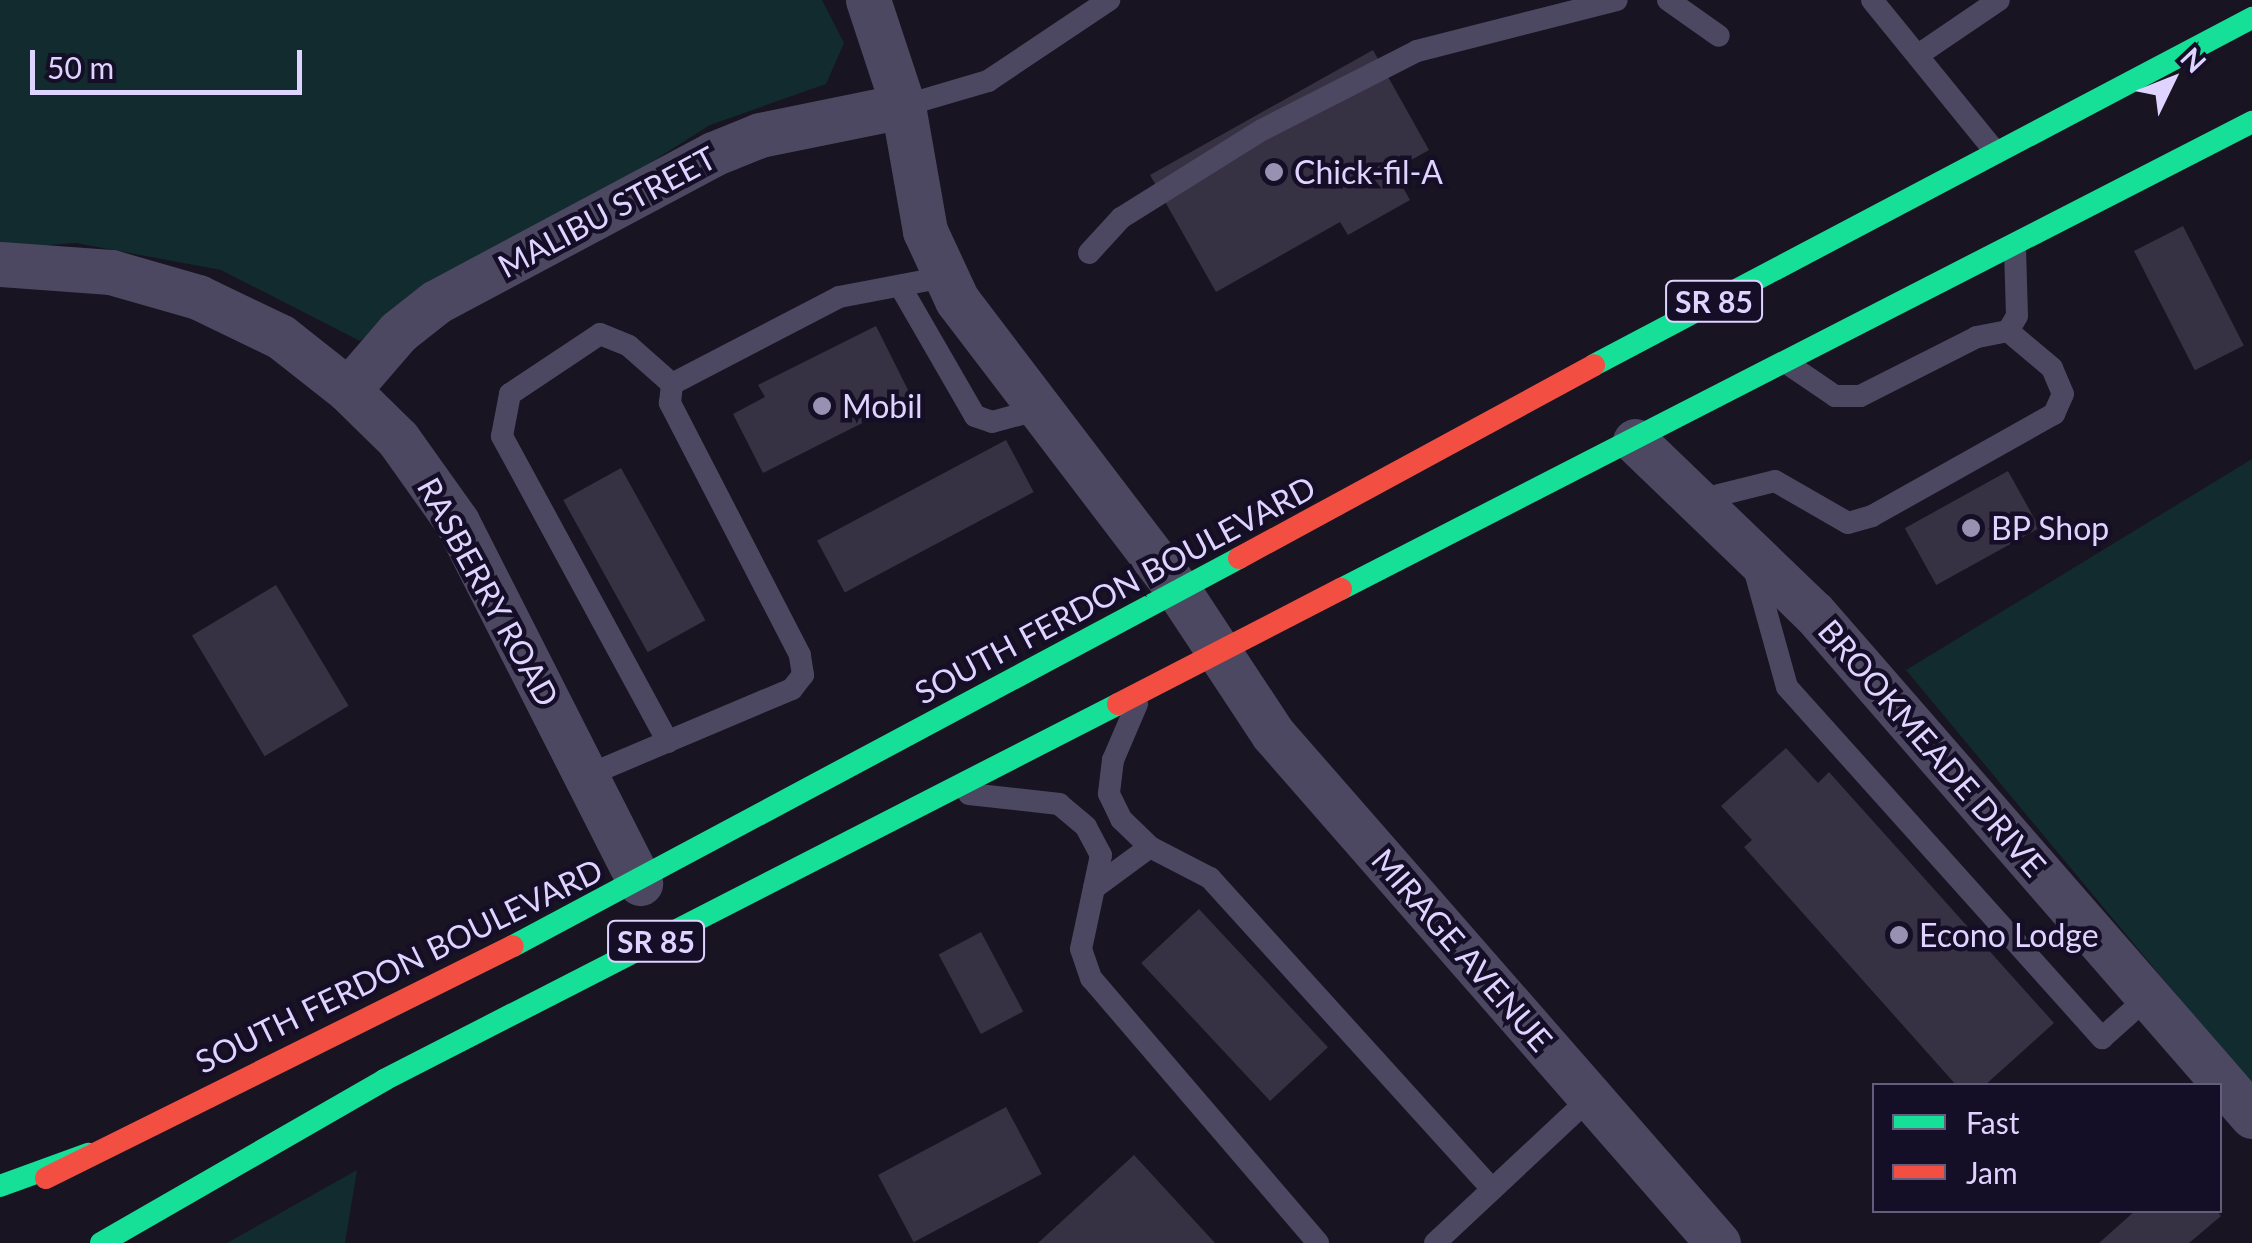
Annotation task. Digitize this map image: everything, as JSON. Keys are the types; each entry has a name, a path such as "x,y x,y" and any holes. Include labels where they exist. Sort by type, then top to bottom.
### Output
{"main road":[{"name":"SOUTH FERDON BOULEVARD","path":"0,1203 88,1154 640,883 1994,150 2252,18"},
{"name":"SR 85","path":"101,1243 384,1080 1217,650 2016,250 2252,122"},
{"path":"0,1186 88,1154"}],"street":[{"path":"868,0 903,106 925,231 944,277 1180,593"},
{"name":"MALIBU STREET","path":"348,390 398,332 436,302 713,154 760,136 903,106"},
{"name":"RASBERRY ROAD","path":"0,264 111,272 198,297 281,338 348,390 398,439 457,522 640,883"},
{"name":"BROOKMEADE DRIVE","path":"1635,442 1692,502 1814,613 2252,1116"},
{"name":"MIRAGE AVENUE","path":"1180,593 1273,734 1718,1243"}],"lane":[{"path":"903,106 988,81 1109,0"},
{"path":"1089,253 1121,218 1262,130 1416,51 1616,0"},
{"path":"1668,0 1719,36"},
{"path":"1872,0 1922,54 1994,150"},
{"path":"1922,54 1999,0"},
{"path":"2008,331 2016,316 2016,250"},
{"path":"672,384 839,297 944,277"},
{"path":"900,286 975,416 992,422 1040,409"},
{"path":"1788,364 1834,396 1860,396 1978,337 2008,331"},
{"path":"1692,502 1775,480 1848,523 1872,516 2054,414 2062,394 2052,368 2008,331"},
{"path":"668,742 502,436 510,394 600,334 629,346 672,384"},
{"path":"586,776 792,689 803,674 800,654 670,403 672,384"},
{"path":"1750,555 1787,688 2102,1038 2148,997"},
{"path":"1143,690 1113,760 1109,794 1120,820 1150,847 1210,878 1492,1190"},
{"path":"940,794 1059,804 1101,855 1081,949 1091,978 1318,1243"},
{"path":"1094,888 1150,847"},
{"path":"1434,1243 1591,1097"}],"green space":[{"path":"0,0 822,0 844,43 826,84 710,125 571,213 436,281 360,341 221,270 76,243 0,249"},
{"path":"2252,459 2252,1086 1906,670"},
{"path":"357,1170 345,1243 227,1243"}],"building":[{"name":"Chick-fil-A","path":"1373,50 1429,150 1393,170 1410,200 1348,235 1340,222 1216,292 1150,175"},
{"path":"2183,226 2244,345 2195,370 2134,251"},
{"name":"Mobil","path":"876,326 912,398 763,473 733,414 765,397 758,385"},
{"name":"Mobil","path":"1006,440 1034,492 845,593 817,540"},
{"path":"621,468 705,620 648,652 563,500"},
{"name":"BP Shop","path":"2008,471 2040,528 1936,585 1905,528"},
{"path":"276,585 349,706 265,756 192,635"},
{"name":"Econo Lodge","path":"1786,748 1818,783 1829,772 2054,1023 1987,1083 1954,1083 1744,847 1752,840 1721,806"},
{"path":"1199,909 1328,1047 1270,1101 1141,963"},
{"path":"981,932 1023,1011 981,1034 939,955"},
{"path":"1006,1107 1042,1174 914,1242 878,1175"},
{"path":"1134,1155 1215,1243 1038,1243"},
{"path":"2133,1213 2221,1216 2189,1243 2099,1243"}],"traffic: fast":[{"path":"1594,365 2252,18"},
{"path":"1341,589 2252,122"},
{"path":"513,946 1239,558"},
{"path":"101,1243 384,1080 1118,704"},
{"path":"0,1186 88,1154"}],"traffic: jam":[{"path":"1239,558 1594,365"},
{"path":"1118,704 1341,589"},
{"path":"46,1178 513,946"}],"place":[{"name":"Chick-fil-A","path":"1274,172"},
{"name":"Mobil","path":"822,406"},
{"name":"BP Shop","path":"1971,528"},
{"name":"Econo Lodge","path":"1899,935"}]}
